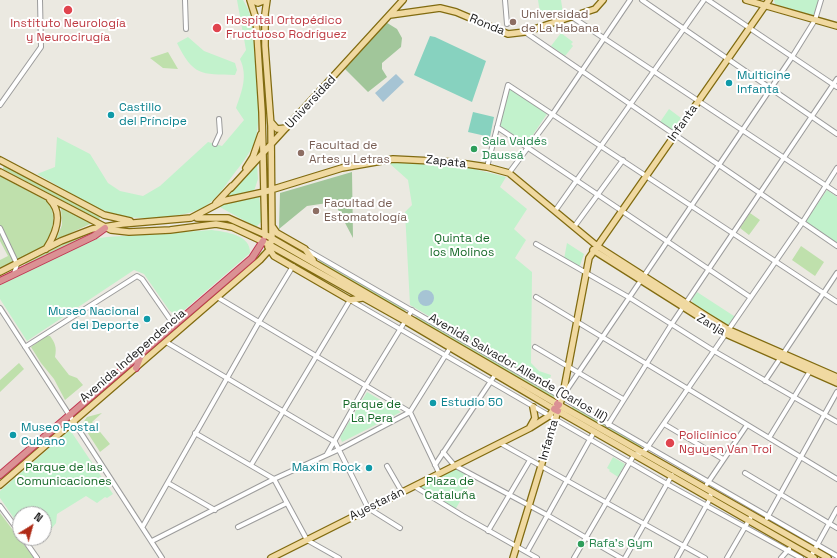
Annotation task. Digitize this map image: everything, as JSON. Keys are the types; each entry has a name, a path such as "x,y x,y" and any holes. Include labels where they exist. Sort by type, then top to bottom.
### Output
{"highway":[{"path":"0,281 94,236 105,228"},
{"name":"Avenida Independencia","path":"0,475 252,258 267,241"},
{"path":"136,368 143,351"}],"main road":[{"path":"251,0 258,3 267,0"},
{"path":"251,0 256,19 263,130 264,192 267,241"},
{"name":"Avenida Independencia","path":"0,485 262,258 267,241 272,238 271,122 267,78 265,14 267,0"},
{"name":"Ronda","path":"390,15 402,6 440,8 456,12 508,34 525,32 595,9 603,0"},
{"path":"746,0 767,3 837,26"},
{"name":"Infanta","path":"512,558 562,398 586,274 595,248 767,3"},
{"name":"Universidad","path":"231,188 390,15 402,6"},
{"path":"259,78 267,78"},
{"path":"271,122 275,128 280,130 286,129"},
{"path":"263,130 266,133 271,133 286,129"},
{"path":"214,205 231,188 253,157 263,130"},
{"name":"Zapata","path":"264,192 342,168 392,159 453,162 487,167 509,173 574,227 595,248"},
{"path":"0,160 113,219 142,222"},
{"path":"0,172 105,228"},
{"path":"191,218 222,201 264,192"},
{"path":"46,249 54,232 57,219 56,209 48,198"},
{"path":"0,272 46,249 92,229 142,222 215,216 228,218 257,230 267,241 274,256"},
{"path":"267,241 271,224"},
{"path":"271,224 278,233 305,249 317,264"},
{"name":"Avenida Salvador Allende (Carlos III)","path":"105,228 120,232 145,232 209,225 223,225 267,241 363,298 406,319 495,375 642,453 710,499 812,557"},
{"name":"Avenida Salvador Allende (Carlos III)","path":"272,238 558,408 594,432 634,455 704,488 752,515 766,519 816,548 828,558"},
{"name":"Zanja","path":"595,248 727,332 837,377"},
{"path":"262,258 274,256 350,300 363,298"},
{"name":"Zanja","path":"782,355 810,371 837,383"},
{"path":"530,428 535,418 533,407"},
{"name":"Ayestarán","path":"271,558 530,428 549,416 558,408"}],"street":[{"path":"0,105 41,47 40,0"},
{"path":"185,0 186,29"},
{"path":"505,0 507,24"},
{"path":"509,173 552,115 630,0"},
{"path":"642,0 837,134"},
{"path":"555,211 629,104 704,0"},
{"path":"708,0 835,86"},
{"path":"562,398 792,57 815,20 822,0"},
{"path":"572,17 837,193"},
{"path":"525,32 674,136 837,246"},
{"path":"608,425 622,399 671,324 734,234 783,158 835,86 837,79"},
{"path":"487,167 508,86 623,160 837,302"},
{"path":"216,144 220,133 219,119"},
{"path":"497,127 750,297"},
{"path":"574,227 623,160"},
{"path":"574,558 634,455 642,453 647,448 664,424 775,260 802,223 837,168"},
{"path":"0,228 17,264 14,274"},
{"path":"536,244 630,298 714,351 837,422"},
{"name":"Avenida Salvador Allende (Carlos III)","path":"305,249 708,482 766,519"},
{"path":"143,526 259,322 293,266"},
{"path":"765,381 837,273"},
{"path":"25,347 137,276 142,279 174,325"},
{"path":"217,297 410,412 439,473"},
{"path":"536,297 837,479"},
{"path":"251,465 350,300 667,484 801,558"},
{"path":"0,308 143,526 162,558"},
{"path":"327,454 366,385 412,310"},
{"path":"166,342 335,442 340,449 368,508 400,528"},
{"path":"535,347 622,399"},
{"path":"152,541 274,479 340,449 410,412 450,348"},
{"path":"769,438 810,371"},
{"path":"435,465 495,375"},
{"path":"766,519 837,392"},
{"path":"664,424 723,460"},
{"path":"704,488 747,425"},
{"path":"527,552 566,480 591,440 594,432"},
{"path":"195,433 274,479 307,540 339,558"},
{"path":"500,443 705,558"},
{"path":"443,452 454,465 547,515 621,558"},
{"path":"488,531 530,460"},
{"path":"387,466 402,492"},
{"path":"745,473 837,528"},
{"path":"625,558 672,474"},
{"path":"168,483 214,510"},
{"path":"414,486 488,531 538,558"},
{"path":"677,558 710,499 711,492"},
{"path":"238,527 287,503"},
{"path":"0,506 12,522"},
{"path":"812,557 837,509"},
{"path":"727,558 752,515"},
{"path":"781,558 792,545"},
{"path":"29,546 37,558"},
{"name":"Avenida Salvador Allende (Carlos III)","path":"816,548 837,556"}],"green space":[{"path":"237,0 243,0 248,9 255,40 258,103 256,137 248,155 223,189 207,205 188,213 164,217 127,217 98,208 37,174 55,167 57,137 90,154 108,183 120,191 143,196 160,186 208,142 222,146 244,120 236,108 242,90 244,77 244,71 240,59 246,50"},
{"path":"538,0 561,0 563,13 541,19"},
{"path":"774,0 819,0 814,16 775,4"},
{"path":"384,21 397,29 402,38 401,47 382,63 382,69 387,77 368,92 343,67"},
{"path":"561,33 573,42 571,44 573,46 565,56 551,46"},
{"path":"430,36 486,61 472,102 414,75"},
{"path":"188,37 204,51 235,63 237,70 235,75 206,73 193,67 188,62 177,43"},
{"path":"168,52 178,69 163,68 150,58"},
{"path":"510,88 547,114 528,142 524,142 499,125"},
{"path":"669,109 681,118 672,131 660,122"},
{"path":"473,112 494,117 490,137 468,132"},
{"name":"Quinta de los Molinos","path":"405,162 470,168 506,177 500,187 527,209 514,229 526,240 515,258 532,272 531,363 539,371 551,375 548,386 410,305 405,212 412,205 408,180 389,163"},
{"path":"4,164 95,212 100,217 99,220 3,169"},
{"path":"257,164 258,179 254,191 227,197"},
{"path":"352,172 353,238 334,202 307,206 279,229 280,193"},
{"path":"0,176 49,202 53,212 53,224 50,236 44,246 0,268 0,260 8,256 0,241"},
{"path":"827,190 837,197 837,244 805,222"},
{"path":"259,195 262,221 256,227 218,206"},
{"path":"61,208 92,223 56,240 62,225"},
{"path":"750,213 760,220 749,235 740,228"},
{"path":"212,230 230,233 242,238 249,247 250,253 182,312 175,315 169,310 144,274 134,270 27,341 0,299 0,285 92,239"},
{"path":"95,231 24,267 26,263 82,235"},
{"path":"567,243 584,254 579,268 564,259"},
{"path":"801,246 824,262 815,276 792,260"},
{"path":"262,251 263,254 142,360 145,354"},
{"path":"319,260 406,310 404,313 321,265"},
{"path":"697,292 737,318 729,330 693,305 692,299"},
{"path":"416,316 555,396 553,399 414,319"},
{"path":"46,336 50,336 54,343 56,348 55,357 69,375 77,378 83,385 65,400 54,379 41,363 31,347"},
{"path":"19,363 24,369 0,392 0,380"},
{"name":"Parque de La Pera","path":"367,392 401,412 342,442 340,437"},
{"path":"573,406 642,446 640,449 571,409"},
{"path":"102,413 92,422 110,444 100,452 82,424 87,417"},
{"name":"Parque de las Comunicaciones","path":"70,430 113,494 107,498 105,497 97,503 86,496 57,514 56,523 52,528 52,506 12,506 12,515 0,498 0,491"},
{"path":"613,457 625,464 618,477 607,468"},
{"name":"Plaza de Cataluña","path":"458,468 474,477 455,510 421,489 421,487"},
{"path":"0,513 12,529 12,546 25,546 34,558 0,558"}],"water":[{"path":"396,74 404,82 383,102 375,93"},
{"path":"426,290 432,292 434,298 432,304 426,306 420,304 418,298 420,292"}],"place":[{"name":"Instituto Neurología y Neurocirugía","path":"68,10"},
{"name":"Universidad de La Habana","path":"513,22"},
{"name":"Hospital Ortopédico Fructuoso Rodríguez","path":"217,28"},
{"name":"Multicine Infanta","path":"729,83"},
{"name":"Castillo del Príncipe","path":"111,115"},
{"name":"Sala Valdés Daussá","path":"474,149"},
{"name":"Facultad de Artes y Letras","path":"301,153"},
{"name":"Facultad de Estomatología","path":"316,211"},
{"name":"Museo Nacional del Deporte","path":"147,319"},
{"name":"Estudio 50","path":"433,403"},
{"name":"Museo Postal Cubano","path":"13,435"},
{"name":"Policlínico Nguyen Van Troi","path":"670,443"},
{"name":"Maxim Rock","path":"369,468"},
{"name":"Rafa's Gym","path":"581,544"}]}
